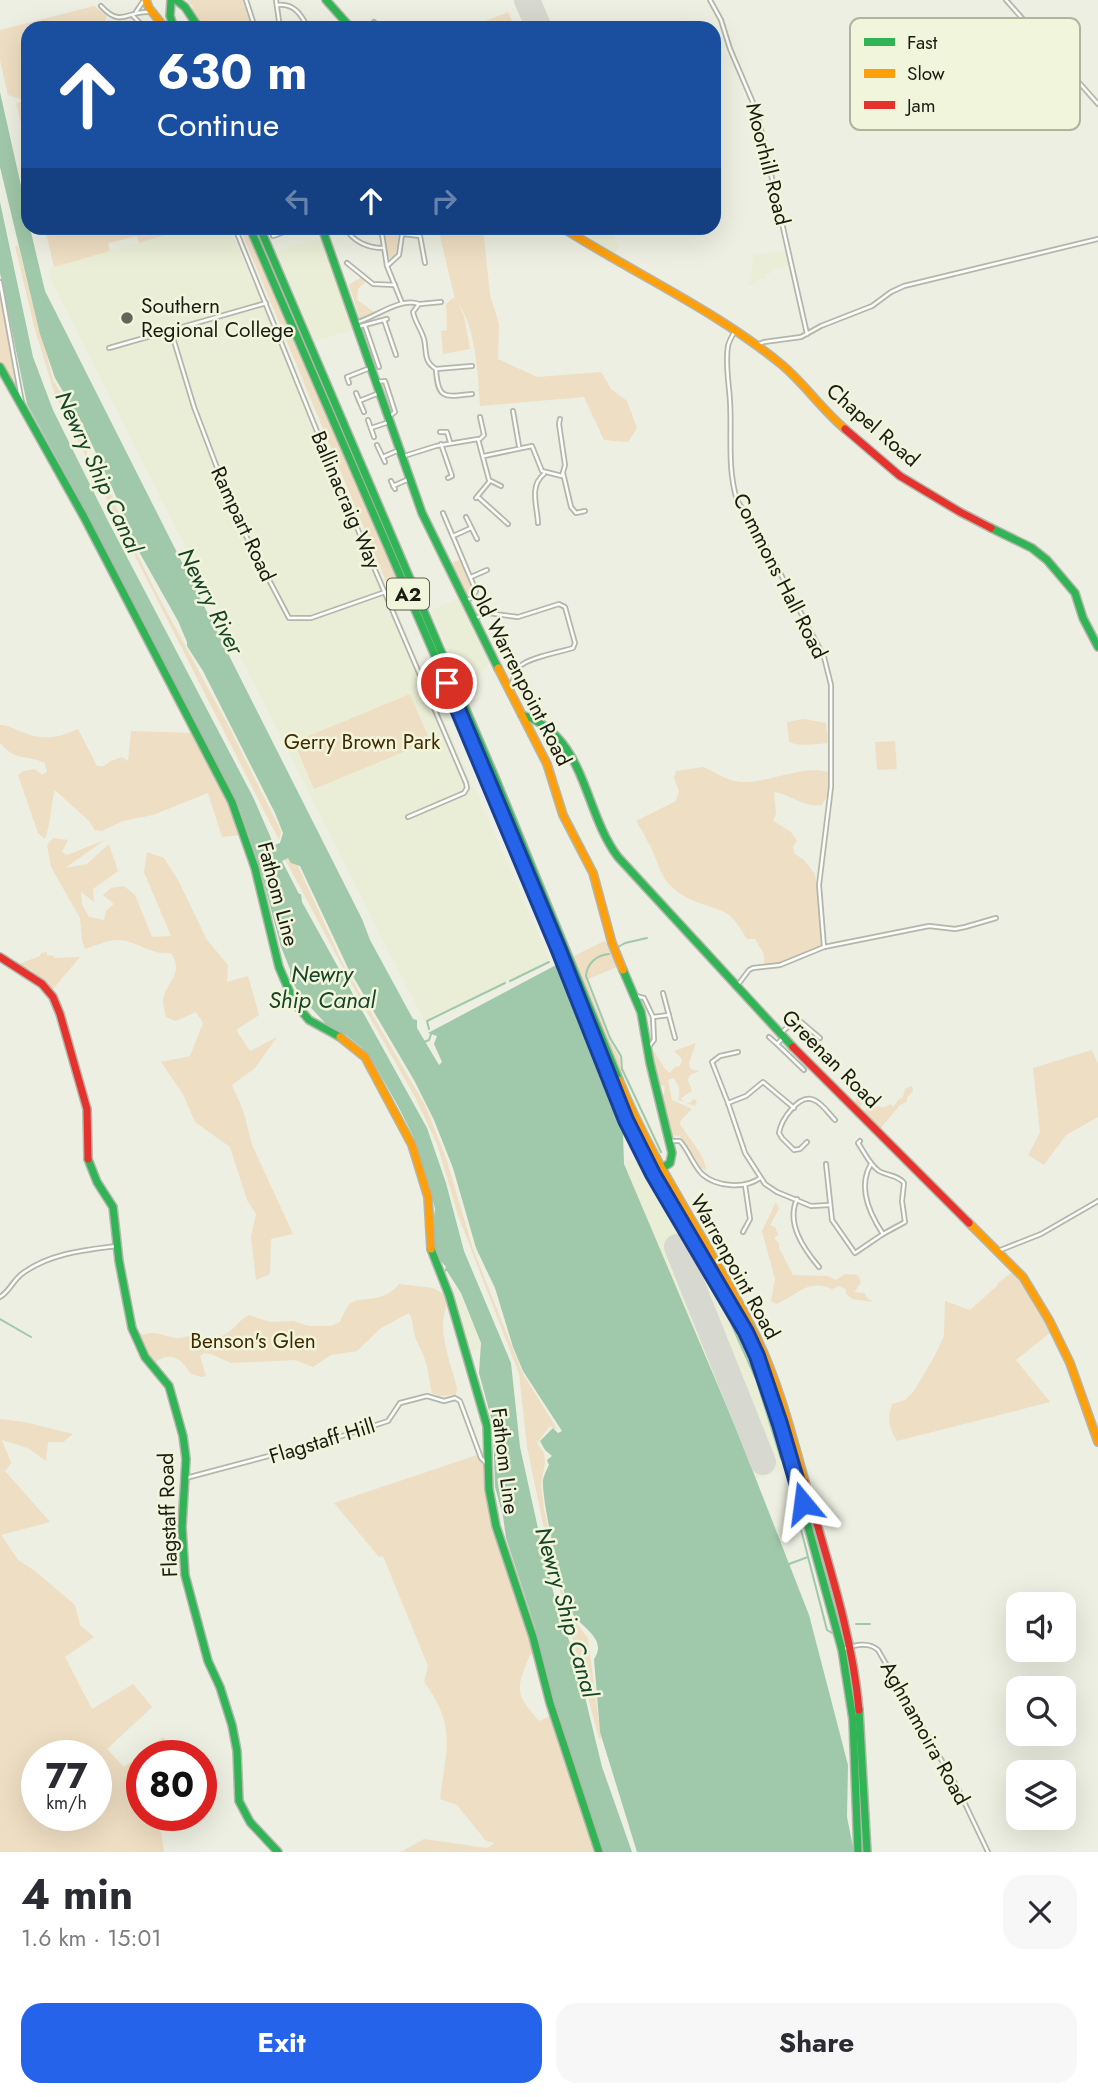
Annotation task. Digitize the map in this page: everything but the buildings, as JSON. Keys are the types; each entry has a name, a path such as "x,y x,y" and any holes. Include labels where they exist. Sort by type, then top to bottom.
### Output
{"main road":[{"path":"145,0 152,13 162,21"},
{"path":"326,0 345,21"},
{"path":"152,13 163,14 174,4 192,21"},
{"name":"A2","path":"253,235 490,784 626,1120 653,1174"},
{"name":"A2","path":"263,235 496,780 634,1117 661,1170"},
{"name":"Old Warrenpoint Road","path":"325,235 375,367 376,382 422,513 553,777 567,823 593,873 611,943 636,996 648,1048 672,1159 667,1167 661,1170"},
{"name":"Chapel Road","path":"574,235 615,261 695,304 781,364 800,381 832,418 900,475 960,512 1016,539 1047,560 1075,593 1083,618 1098,647"},
{"path":"0,367 21,403"},
{"name":"Fathom Line","path":"21,403 84,517 232,802 255,868 279,967 294,1002 309,1020 346,1040 365,1057 407,1133 428,1197 432,1254 449,1295 487,1426 489,1489 496,1526 599,1852"},
{"name":"Greenan Road","path":"522,715 538,721 559,739 579,769 613,849 782,1035 1023,1277 1049,1320 1074,1373 1098,1442"},
{"name":"Flagstaff Road","path":"0,957 35,977 56,1004 87,1109 88,1161 97,1182 113,1207 135,1336 145,1357 165,1379 173,1396 185,1449 182,1527 185,1575 208,1661 220,1687 232,1725 237,1751 239,1801 250,1822 278,1852"},
{"path":"653,1174 661,1170"},
{"name":"Warrenpoint Road","path":"661,1170 722,1270 755,1333 774,1380 819,1529 846,1648 853,1720 858,1852"},
{"name":"Warrenpoint Road","path":"653,1174 746,1332 757,1356 856,1677 867,1852"}],"street":[{"path":"134,15 145,0"},
{"path":"246,0 253,21"},
{"name":"Moorhill Road","path":"710,0 721,20 730,49 757,112 807,334"},
{"path":"1006,0 1022,18"},
{"path":"279,21 276,2 294,7 303,21"},
{"path":"101,6 114,16 125,18 152,13"},
{"path":"134,15 139,21"},
{"path":"1080,84 1098,104"},
{"name":"Ballinacraig Way","path":"238,235 335,476 467,786 464,793 408,817"},
{"path":"352,235 366,246 382,248"},
{"path":"381,235 387,266 402,303"},
{"path":"387,266 399,255 402,235"},
{"path":"411,235 420,236 425,263"},
{"path":"756,346 801,337 872,306 904,286 1098,239"},
{"path":"347,263 373,284 395,285"},
{"name":"Fathom Line","path":"0,282 21,403"},
{"path":"359,325 402,303 441,302"},
{"path":"109,348 266,303"},
{"path":"419,304 413,312 414,318 424,339 426,359 436,369 437,387 443,395 450,397 472,394"},
{"path":"359,325 385,319 396,355"},
{"name":"Rampart Road","path":"171,331 194,407 235,515 289,618 311,618 385,592"},
{"name":"Commons Hall Road","path":"735,331 728,347 727,358 729,446 734,491 824,657 831,685 831,787 819,885 824,947"},
{"path":"436,369 472,366"},
{"path":"349,383 347,377 375,367"},
{"path":"10,385 19,381"},
{"path":"371,428 388,419 394,412 385,381 376,382"},
{"path":"356,393 364,412"},
{"path":"359,401 380,393"},
{"path":"513,411 519,447"},
{"path":"383,457 465,439 479,440 484,435 480,417"},
{"path":"560,419 565,465 563,473 571,507 576,513 585,511"},
{"path":"368,420 374,437"},
{"path":"440,432 447,432 450,442"},
{"path":"479,440 490,481"},
{"path":"441,444 452,477 448,478"},
{"path":"377,445 385,462"},
{"path":"484,456 533,446 539,468 560,476 563,473"},
{"path":"538,523 534,488 545,472"},
{"path":"393,485 409,478"},
{"path":"490,481 501,486"},
{"path":"490,481 477,498 508,524"},
{"path":"443,513 471,577 475,594 464,602"},
{"path":"466,517 477,539"},
{"path":"453,536 471,528"},
{"path":"471,577 487,570"},
{"path":"473,619 488,613 518,617 559,604 565,607 575,643 573,648 519,666 512,685 508,688"},
{"path":"737,986 753,968 780,965 824,947 929,926 955,929 996,918"},
{"path":"663,993 676,1038"},
{"path":"636,996 644,998 653,1017 654,1040 648,1048"},
{"path":"653,1017 669,1015"},
{"path":"777,1044 792,1023 800,1021 820,1038"},
{"path":"769,1037 804,1070"},
{"path":"738,1052 720,1056 712,1062 745,1153 760,1178 773,1190 811,1206 829,1205"},
{"path":"728,1103 746,1096 763,1082 794,1108"},
{"path":"807,1142 800,1149 794,1150 780,1136 781,1123 803,1099 810,1098 819,1103 835,1120"},
{"path":"853,1138 859,1142 871,1164 880,1172 903,1181 905,1222"},
{"path":"668,1141 680,1141 705,1176 714,1181 745,1185 760,1178"},
{"path":"826,1164 829,1205 834,1225 853,1253 905,1222 911,1224"},
{"path":"871,1164 864,1177 864,1190 883,1234"},
{"path":"822,1175 828,1174"},
{"path":"744,1228 750,1222 745,1185"},
{"path":"797,1199 792,1219 801,1241 817,1265 821,1259"},
{"path":"998,1251 1041,1234 1098,1201"},
{"path":"802,1209 804,1203"},
{"path":"0,1297 20,1275 62,1254 118,1245"},
{"name":"Flagstaff Hill","path":"185,1479 388,1421 400,1403 427,1396 447,1400 455,1398 461,1403 481,1458 489,1466"},
{"name":"Aghnamoira Road","path":"846,1648 873,1645 878,1650 957,1787 988,1852"}],"shaded area":[{"path":"167,235 232,235 550,961 424,1021 52,282 48,268"},
{"path":"585,235 615,235 615,241 620,245 615,253"},
{"path":"321,239 353,330 315,341 276,251"},
{"path":"786,251 789,266 772,269 771,273 766,274 766,279 757,279 756,285 748,285 748,281 751,281 753,255"},
{"path":"458,599 490,662 480,674 461,680 431,610"},
{"path":"638,1159 707,1273 751,1358 787,1470 755,1479 624,1164 626,1160"},
{"path":"457,1288 480,1342 479,1349 469,1352 452,1289"}],"green space":[{"path":"187,0 243,0 250,21 200,21 192,9 193,6"},
{"path":"94,6 107,16 104,21 35,21"},
{"path":"508,12 512,21 486,21"},
{"path":"21,25 21,99 8,95 0,60 0,30"},
{"path":"21,102 21,123 16,103"},
{"path":"47,235 166,235 139,243 137,236 108,243 110,251 54,267"},
{"path":"243,235 249,235 396,577 396,583 388,586"},
{"path":"257,235 261,235 656,1166 653,1168 635,1135 608,1071 511,828"},
{"path":"385,235 399,235 395,257 388,257"},
{"path":"440,235 484,235 490,295 499,324 498,359 537,377 601,372 611,389 627,401 637,428 628,442 604,440 584,397 480,406 472,338 469,325 458,303 464,316 470,349 443,354 441,331 447,330 446,304 455,299"},
{"path":"15,246 18,246 53,380 70,409 87,447 87,455 112,496 155,590 228,725 281,831 279,840 54,392 34,326"},
{"path":"361,277 366,281 358,289 357,300 374,312 360,319 349,285"},
{"path":"0,285 22,401 0,364"},
{"path":"462,559 473,588 471,595 466,594 451,563"},
{"name":"Gerry Brown Park","path":"410,694 430,741 314,789 294,742"},
{"path":"804,719 826,723 828,743 803,745 789,742 787,722"},
{"path":"0,725 44,737 64,735 78,729 97,766 104,766 122,757 128,761 131,731 195,733 218,779 240,835 222,837 208,793 153,815 123,821 102,831 95,830 89,821 55,790 45,839 38,833 18,775 23,771 35,769 42,775 47,772 45,763 16,755 6,749 0,743"},
{"path":"895,741 897,769 877,770 875,742"},
{"path":"703,767 739,782 798,772 828,772 828,794 822,805 809,805 774,792 776,814 773,821 791,832 797,841 793,847 794,853 804,860 815,874 824,947 793,961 764,965 764,954 755,939 747,939 730,916 684,896 665,879 636,821 676,801 679,791 674,778 676,771"},
{"path":"53,838 68,840 62,852 67,855 105,840 65,868 87,864 109,844 118,871 93,889 94,902 81,892 82,904 89,917 104,920 106,911 114,904 103,895 111,888 124,886 135,895 152,937 171,936 144,872 147,852 164,858 178,880 207,940 228,965 227,982 248,976 259,1015 236,1030 250,1051 277,1037 255,1068 232,1085 243,1110 252,1145 293,1234 271,1239 270,1274 256,1280 251,1237 256,1214 247,1200 230,1147 195,1122 183,1094 161,1062 190,1056 203,1023 196,1012 176,1021 166,1017 163,1000 175,972 175,960 171,953 156,952 118,940 85,949 80,918 51,867 47,845"},
{"path":"285,859 298,866 344,966 425,1105 446,1158 473,1249 523,1374 558,1430 550,1426 537,1443 544,1453 541,1484 544,1509 570,1615 588,1638 601,1739 545,1533 527,1447 519,1374 458,1215 437,1144 415,1097"},
{"path":"604,941 617,967 586,980 619,1057 623,1078 574,956"},
{"path":"47,952 47,955 54,958 80,957 52,990 31,970 16,965"},
{"path":"696,1043 689,1063 690,1069 699,1071 690,1075 688,1080 692,1091 681,1098 683,1102 678,1100 679,1091 675,1080 668,1080 672,1100 692,1109 680,1124 699,1152 706,1170 701,1168 681,1137 670,1134 663,1097 665,1087 659,1086 652,1054 654,1051 670,1073 680,1066 682,1059 674,1051"},
{"path":"1092,1050 1098,1064 1098,1117 1066,1135 1044,1165 1028,1155 1040,1133 1033,1068"},
{"path":"912,1086 913,1091 907,1097 907,1102 900,1105 879,1130 854,1104 859,1092 863,1098 860,1110 865,1111 869,1106 885,1107 891,1104 893,1107 903,1097 905,1089"},
{"path":"694,1099 697,1101 695,1106 684,1102 690,1103"},
{"path":"660,1174 725,1281 759,1347 782,1407 811,1511 808,1511 771,1389 747,1327"},
{"path":"776,1202 779,1209 770,1225 775,1227 778,1235 774,1238 779,1243 793,1275 828,1276 836,1280 845,1274 858,1275 861,1283 854,1292 864,1293 874,1302 852,1299 846,1294 846,1289 839,1286 832,1289 816,1285 776,1304 771,1301 775,1279 762,1231"},
{"path":"1014,1271 1044,1316 1051,1332 1016,1360 1050,1402 897,1441 890,1423 892,1404 905,1400 914,1391 934,1357 944,1336 945,1301 970,1310"},
{"name":"Benson's Glen","path":"399,1284 433,1288 445,1295 443,1330 457,1388 456,1395 439,1396 432,1393 425,1359 409,1313 381,1328 357,1351 331,1355 313,1367 295,1360 231,1363 204,1353 200,1356 206,1376 201,1377 190,1373 183,1363 174,1358 165,1357 154,1363 146,1353 135,1329 143,1335 152,1333 175,1338 215,1338 227,1333 249,1315 270,1322 293,1321 309,1326 331,1326 340,1322 353,1302 385,1295"},
{"path":"0,1419 73,1434 63,1442 48,1442 46,1461 28,1448 2,1440 11,1463 5,1471 50,1522 1,1535 18,1560 75,1605 80,1625 94,1637 65,1657 92,1709 133,1684 152,1707 112,1744 112,1740 21,1740 21,1831 112,1831 112,1754 124,1767 126,1765 126,1831 161,1831 164,1852 0,1852"},
{"path":"477,1455 486,1465 492,1507 538,1652 530,1655 525,1666 520,1683 521,1696 539,1721 553,1715 599,1852 401,1852 424,1839 487,1848 495,1843 486,1841 457,1805 440,1799 447,1738 441,1712 424,1682 428,1666 383,1556 379,1557 334,1503"},
{"path":"810,1519 846,1642 843,1643"}],"water":[{"name":"Newry Ship Canal","path":"0,92 21,186 21,235 32,235 45,291 362,919 370,940 413,1019 417,1020 417,1028 439,1065 442,1062 434,1044 437,1036 428,1033 558,964 623,1134 624,1164 738,1433 809,1615 848,1765 847,1817 854,1852 637,1852 600,1732 594,1659 598,1645 571,1611 549,1524 543,1480 549,1465 547,1460 552,1456 540,1441 553,1428 558,1433 562,1431 523,1371 513,1347 495,1288 476,1248 453,1168 434,1120 414,1080 348,968 300,866 291,863 288,858 282,861 301,894 302,902 427,1128 446,1183 464,1251 511,1363 520,1447 543,1551 555,1599 577,1664 602,1767 632,1852 603,1852 506,1538 495,1487 493,1425 479,1373 481,1343 461,1293 447,1271 444,1272 446,1267 434,1244 432,1231 435,1209 413,1136 373,1062 361,1047 326,1024 301,997 290,977 290,969 281,947 260,868 239,807 90,519 27,404 0,273 0,202 33,357 53,410 108,521 253,797 274,845 280,843 283,833 275,813 203,671 187,646 178,621 133,541 121,507 82,423 55,378 40,334 0,167"}],"waterway":[{"path":"618,947 647,938"},
{"path":"609,954 593,960 586,976 610,1038 621,1056 622,1069 661,1152"},
{"path":"510,981 549,962"},
{"path":"429,1029 427,1021 505,983"},
{"path":"424,1042 429,1040 431,1034"},
{"path":"674,1224 730,1321 756,1379 781,1459"},
{"path":"0,1319 31,1337"},
{"path":"783,1458 808,1557 789,1564"},
{"path":"808,1557 827,1630 832,1633"},
{"path":"856,1624 870,1624"}],"runway":[{"path":"527,0 536,21"},
{"path":"677,1247 763,1462"}],"traffic: fast":[{"path":"171,0 172,21"},
{"path":"176,0 185,7 194,21"},
{"path":"326,0 345,21"},
{"path":"253,235 480,760"},
{"path":"263,235 496,780 619,1080"},
{"path":"324,235 422,513 498,668"},
{"path":"0,367 84,517 232,802 255,868 279,967 294,1002 309,1020 340,1037"},
{"path":"991,528 1032,548 1047,560 1075,593 1083,618 1098,647"},
{"path":"522,715 543,725 559,739 581,776 606,839 618,857 793,1047"},
{"path":"623,970 641,1012 650,1063 672,1153 670,1163 653,1174"},
{"path":"597,1048 626,1120 653,1174 746,1332 780,1424 842,1650 853,1720 858,1852"},
{"path":"88,1159 97,1182 113,1207 119,1261 132,1328 145,1357 169,1386 183,1436 186,1459 182,1527 185,1575 208,1661 220,1687 232,1725 237,1751 239,1801 250,1822 278,1852"},
{"path":"431,1249 449,1295 487,1426 489,1489 496,1526 599,1852"},
{"path":"859,1710 867,1852"}],"traffic: slow":[{"path":"146,0 159,21"},
{"path":"574,235 702,309 756,345 790,372 845,429"},
{"path":"498,668 547,764 563,815 593,873 612,943 623,970"},
{"path":"480,760 597,1048"},
{"path":"340,1037 365,1057 412,1145 428,1197 431,1249"},
{"path":"619,1080 649,1145 762,1348 783,1404 805,1482"},
{"path":"969,1223 1023,1277 1049,1320 1070,1363 1098,1442"}],"traffic: jam":[{"path":"845,429 900,476 991,528"},
{"path":"0,957 42,984 53,997 87,1109 88,1159"},
{"path":"793,1047 969,1223"},
{"path":"805,1482 851,1652 859,1710"}],"place":[{"name":"Southern Regional College","path":"127,318"}],"route":[{"path":"447,683 558,948 626,1120 653,1174 746,1332 757,1356 803,1503"}],"water label":[{"name":"Newry River","path":"211,601"}]}
